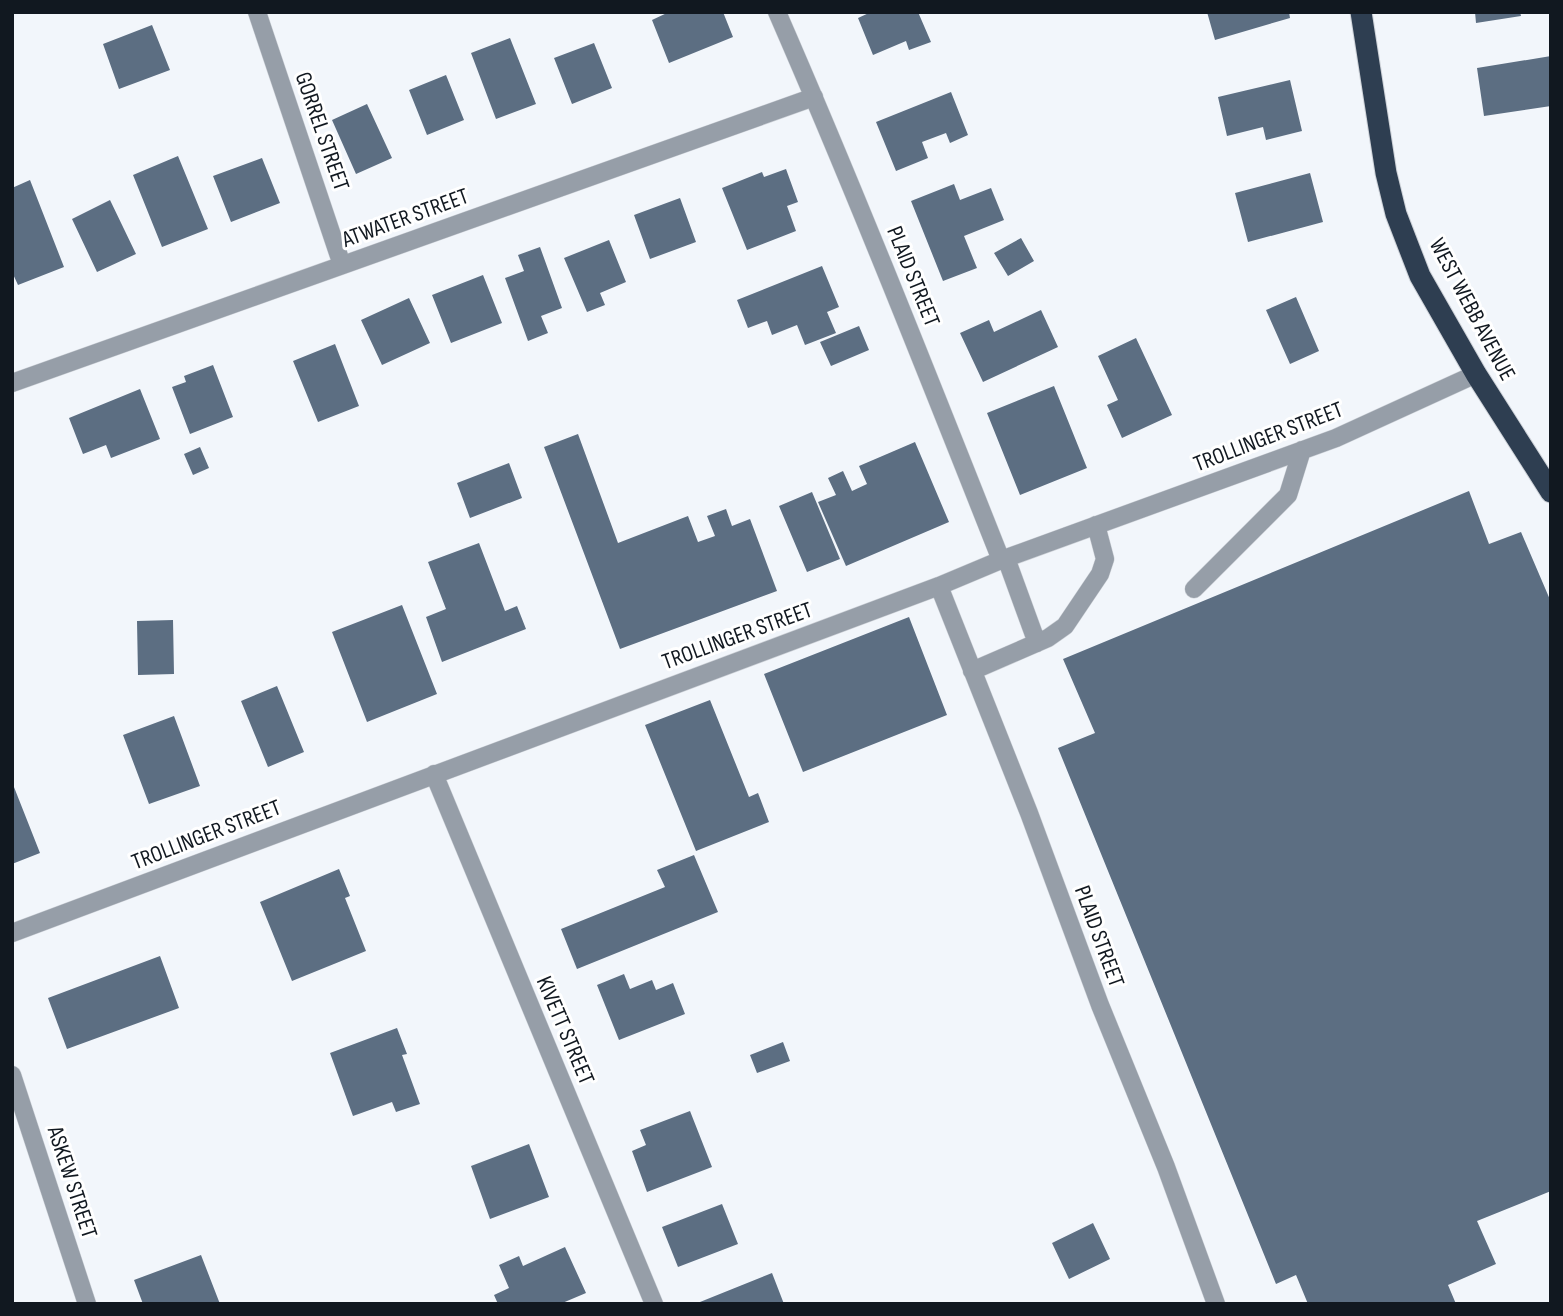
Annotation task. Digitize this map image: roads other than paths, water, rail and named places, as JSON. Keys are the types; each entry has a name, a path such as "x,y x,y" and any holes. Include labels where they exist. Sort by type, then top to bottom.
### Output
{"highway":[{"name":"WEST WEBB AVENUE","path":"1361,12 1396,214 1420,276 1476,374 1551,492"}],"street":[{"name":"GORREL STREET","path":"257,12 342,265"},
{"name":"PLAID STREET","path":"777,12 908,324 1037,643"},
{"name":"ATWATER STREET","path":"12,383 814,97"},
{"name":"TROLLINGER STREET","path":"12,933 939,586 1003,559 1336,438 1476,374"},
{"path":"1194,589 1288,495 1302,450"},
{"path":"972,671 1048,638 1065,626 1100,574 1105,559 1096,525"},
{"name":"PLAID STREET","path":"939,586 1100,1005 1166,1167 1216,1304"},
{"name":"KIVETT STREET","path":"434,774 654,1304"},
{"name":"ASKEW STREET","path":"12,1075 87,1304"}]}
